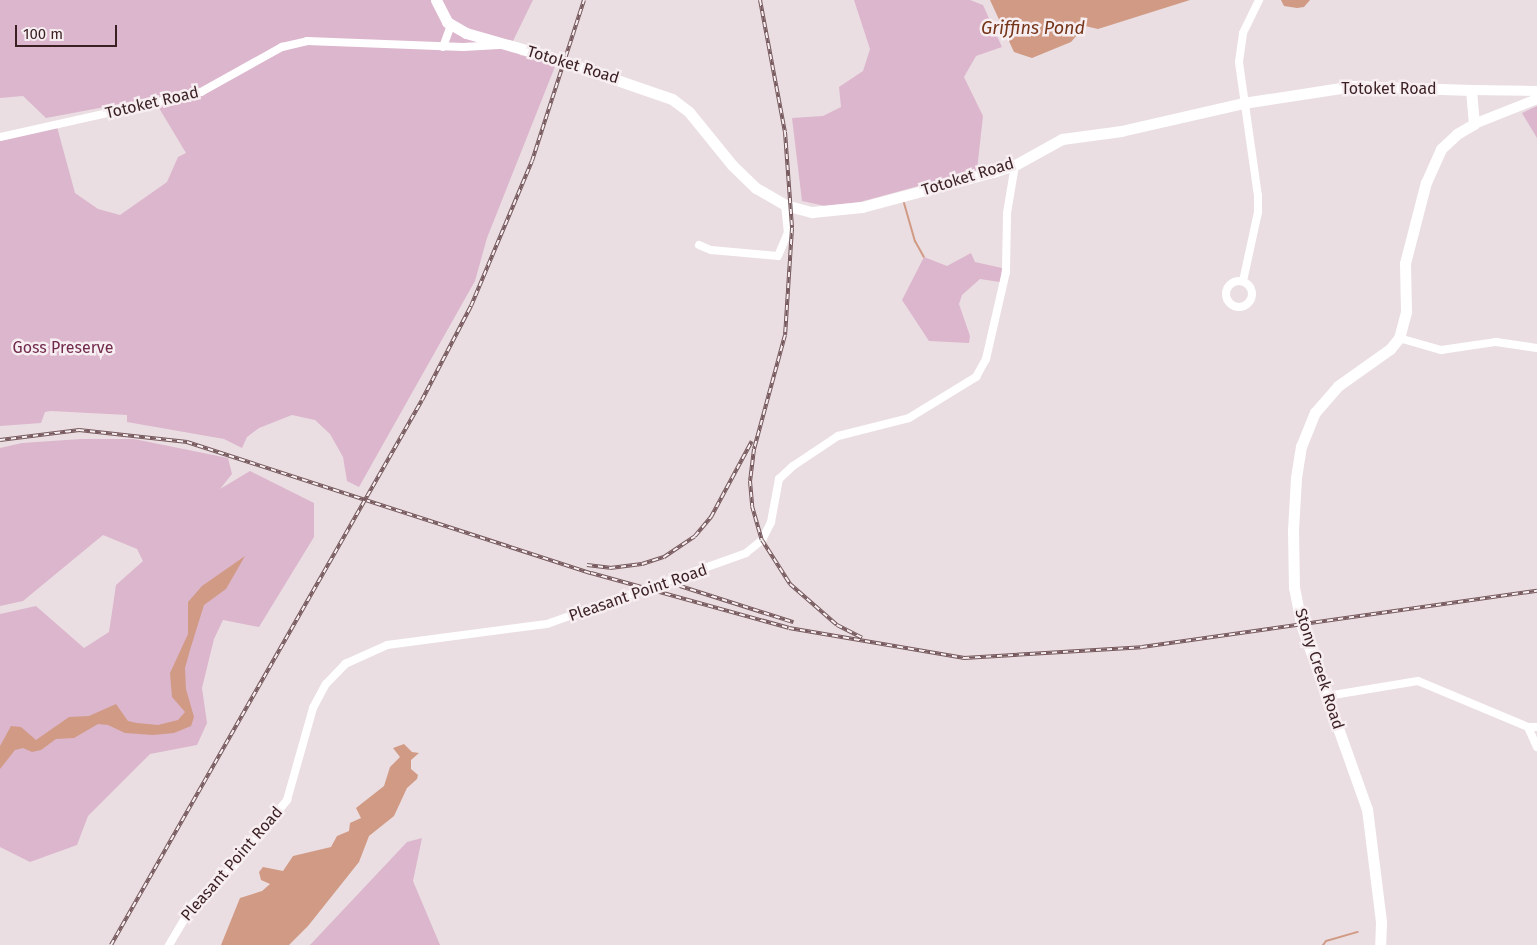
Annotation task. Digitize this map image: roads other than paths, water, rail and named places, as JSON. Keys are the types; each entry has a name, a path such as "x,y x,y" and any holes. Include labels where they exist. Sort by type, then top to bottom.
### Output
{"main road":[{"path":"436,0 451,26 504,45"},
{"name":"Totoket Road","path":"504,45 558,60 672,99 698,121 746,180 785,205 812,212 846,210 1015,165 1062,139 1121,131 1243,103 1354,86 1471,90"},
{"path":"1399,338 1406,312 1405,263 1426,182 1441,149 1457,134 1474,124 1471,90"},
{"name":"Stony Creek Road","path":"1380,945 1381,922 1367,809 1301,624 1294,587 1293,530 1301,446 1316,412 1338,386 1390,349 1399,338"}],"street":[{"path":"1243,282 1258,212 1239,62 1242,33 1259,0"},
{"path":"443,47 451,26"},
{"name":"Totoket Road","path":"0,137 201,92 275,51 307,41 343,40 443,47 504,45"},
{"name":"Totoket Road","path":"1471,90 1537,91"},
{"path":"1474,124 1537,99"},
{"name":"Pleasant Point Road","path":"170,945 194,903 234,866 287,800 313,708 326,684 345,664 387,645 547,624 746,554 762,540 771,522 779,479 793,466 838,436 909,418 976,376 986,359 1006,272 1007,213 1015,165"},
{"path":"699,245 710,250 778,256 788,233 785,205"},
{"path":"1399,338 1441,350 1496,342 1537,348"},
{"path":"1327,696 1418,681 1528,727 1537,727"},
{"path":"1528,727 1537,746"}],"water":[{"name":"Griffins Pond","path":"990,0 1190,0 1098,29 1085,26 1071,42 1032,58 1014,52"},
{"path":"1281,0 1310,0 1304,7 1297,8 1284,6"},
{"path":"245,556 226,589 204,605 185,668 186,689 194,717 191,726 174,733 153,735 125,733 108,725 98,724 74,738 56,739 41,750 32,752 23,748 15,750 0,769 0,746 11,726 21,727 36,740 69,717 89,716 116,704 128,721 158,725 178,720 185,712 172,697 170,673 188,634 188,602 202,586"},
{"path":"404,744 412,752 419,753 411,760 411,769 418,775 417,779 407,788 394,816 369,836 359,862 308,926 289,945 221,945 240,898 262,891 270,884 261,880 259,872 263,867 283,871 293,856 331,847 337,836 349,831 350,823 361,818 356,808 384,786 390,767 400,757 393,748"}],"waterway":[{"path":"904,203 915,241 924,257"},
{"path":"1323,945 1326,941 1358,932"}],"railway":[{"path":"111,945 422,400 471,306 532,161 584,0"},
{"path":"760,0 785,132 792,228 785,335 754,449 750,481 752,506 762,540 790,584 837,625 862,638"},
{"path":"0,440 79,430 187,442 591,573 789,628 964,658 1142,647 1537,591"},
{"path":"587,565 610,568 642,564 664,557 695,536 711,517 752,441"},
{"path":"680,586 793,622"}],"park label":[{"name":"Goss Preserve","path":"63,348"}]}
